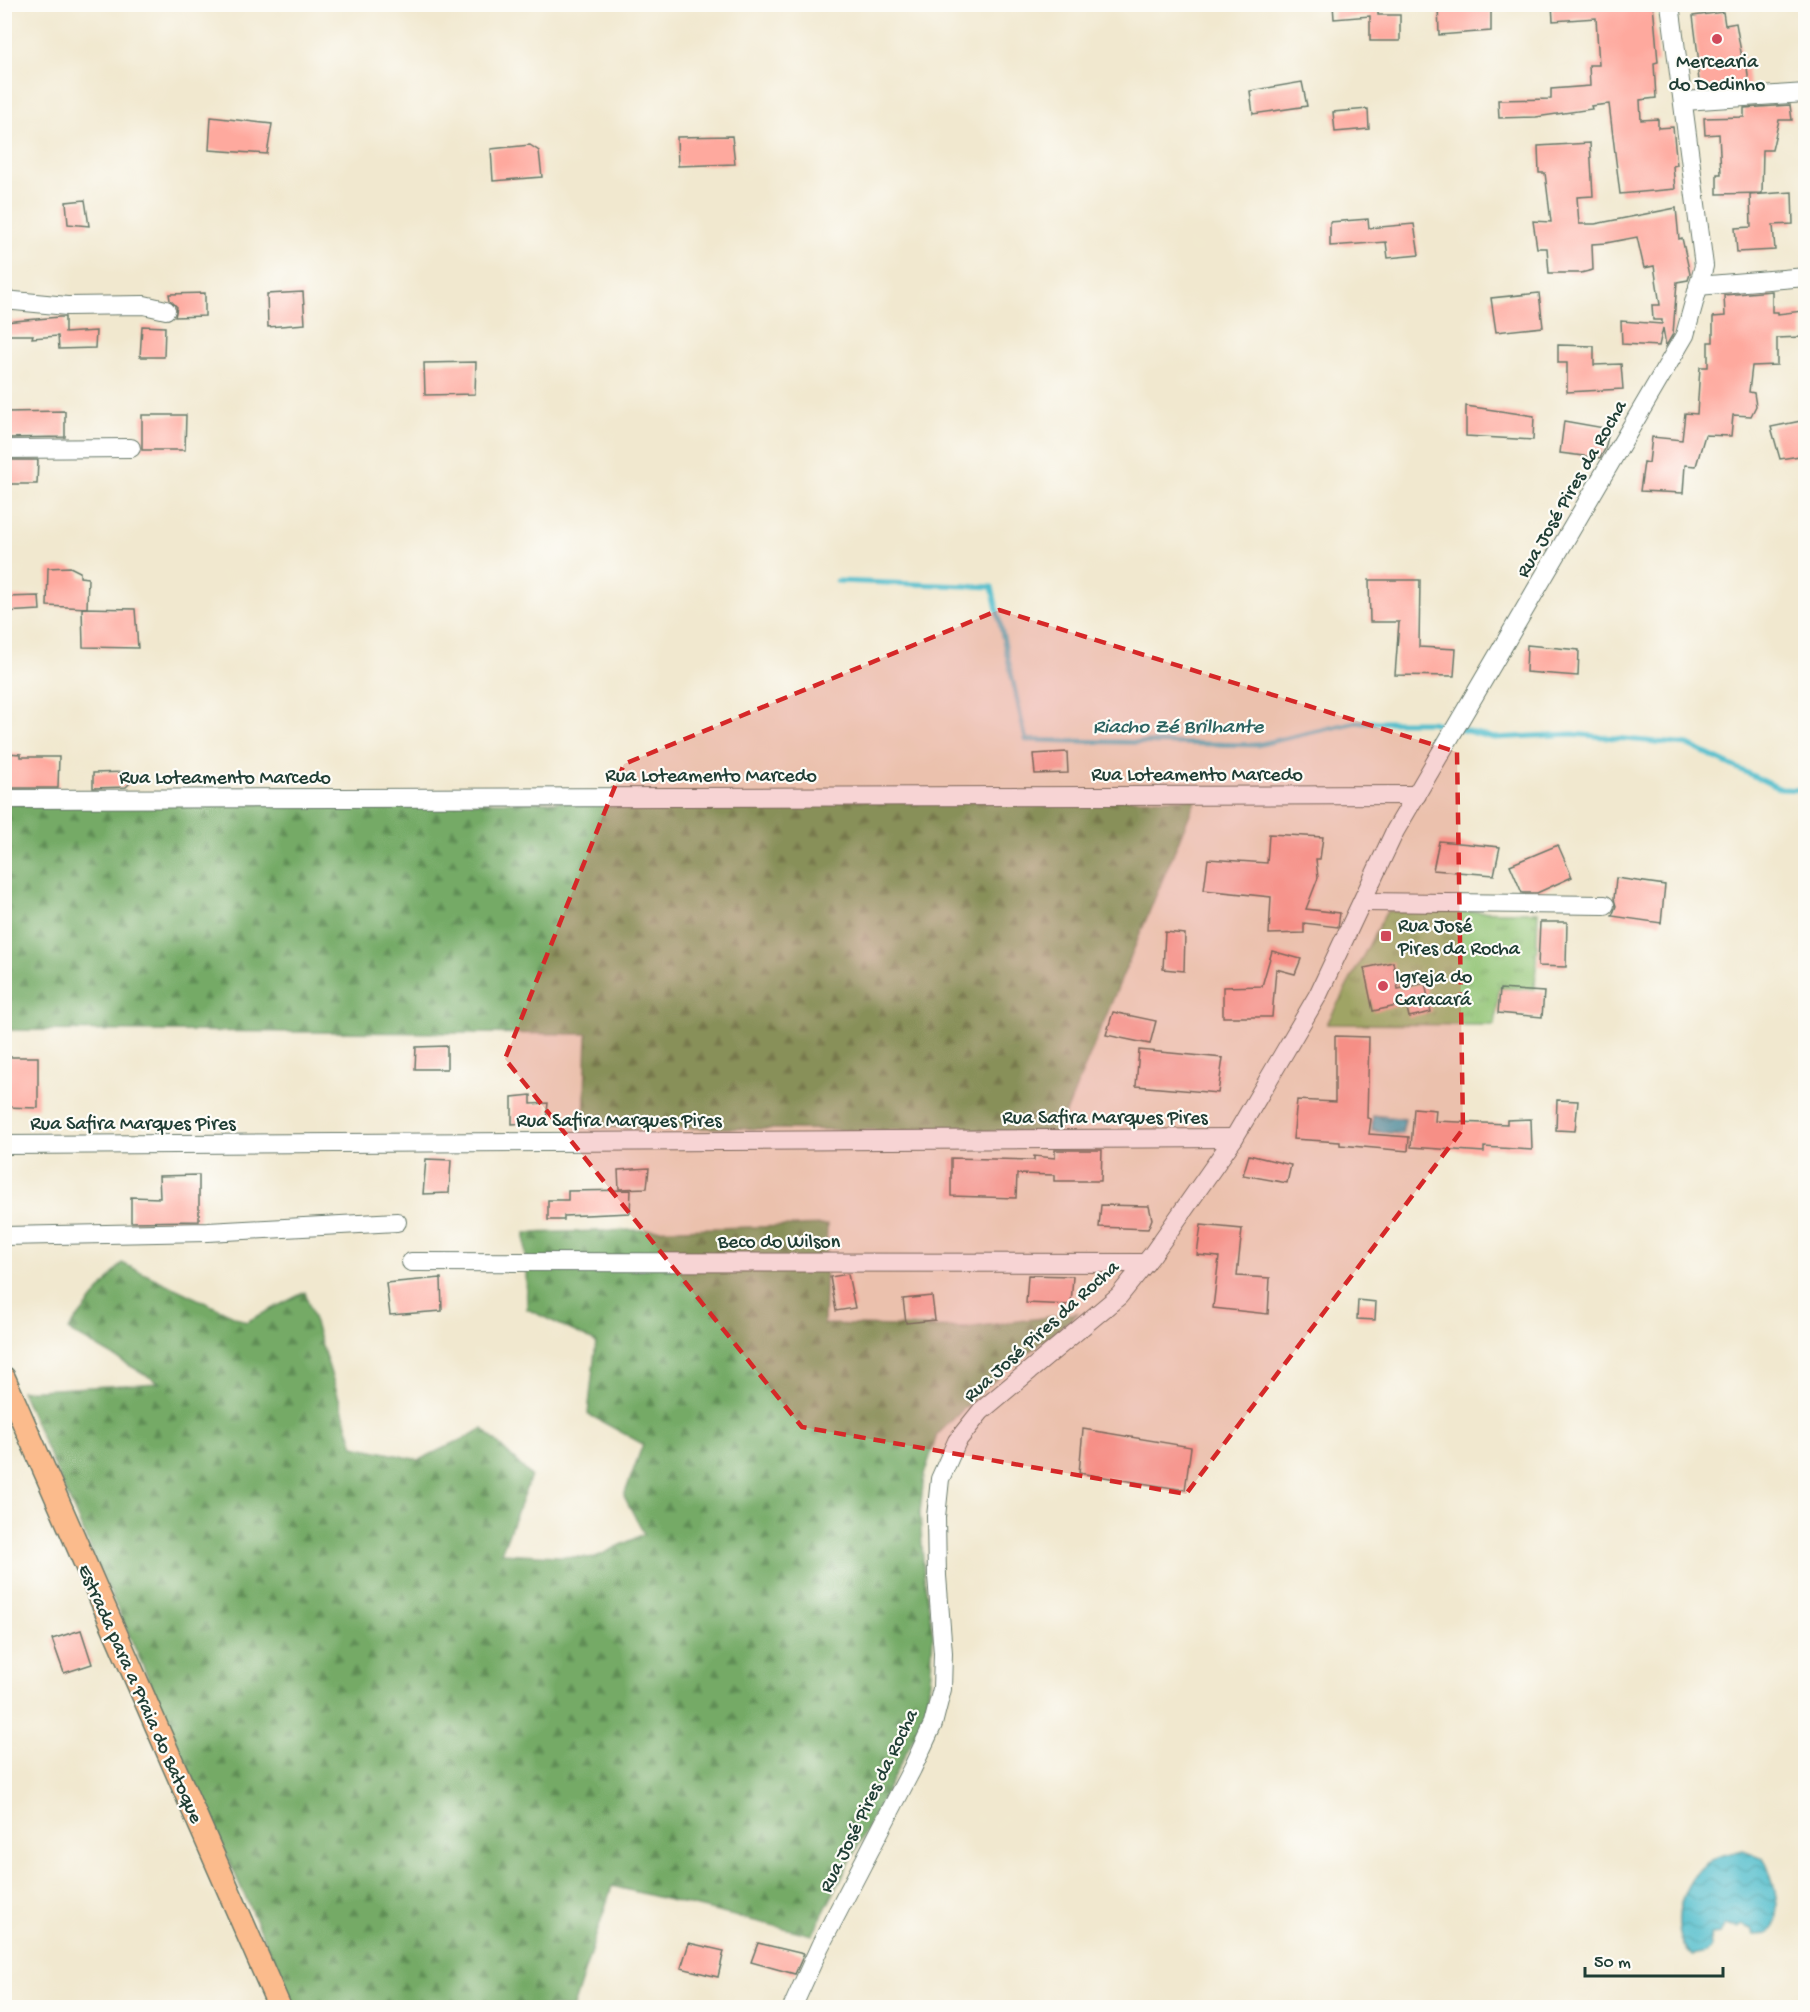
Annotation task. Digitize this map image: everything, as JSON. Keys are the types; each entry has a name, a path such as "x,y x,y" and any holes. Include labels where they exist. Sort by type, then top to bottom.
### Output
{"main road":[{"name":"Estrada para a Praia do Batoque","path":"4,1378 280,2007"}],"street":[{"name":"Rua José Pires da Rocha","path":"792,2007 820,1946 933,1724 942,1689 943,1653 937,1576 936,1517 940,1479 957,1441 981,1411 1119,1296 1146,1263 1234,1138 1318,995 1395,831 1685,335 1704,266 1670,4"},
{"path":"1684,100 1806,93"},
{"path":"1698,286 1806,277"},
{"path":"4,300 67,306 144,304 166,310"},
{"path":"4,449 131,448"},
{"name":"Rua Loteamento Marcedo","path":"4,799 1417,795"},
{"path":"1363,902 1605,905"},
{"name":"Rua Safira Marques Pires","path":"4,1146 1234,1138"},
{"path":"4,1236 208,1232 398,1222"},
{"name":"Beco do Wilson","path":"411,1262 1146,1263"}],"highlighted area":[{"path":"999,610 1457,752 1463,1129 1186,1494 802,1427 505,1059 624,764"}],"green space":[{"path":"1196,799 1058,1132 584,1127 587,1034 5,1030 5,804"},
{"path":"1387,911 1538,912 1535,989 1499,988 1495,1025 1327,1024"},
{"path":"827,1225 824,1324 966,1328 1078,1313 985,1388 937,1435 924,1475 920,1513 924,1576 933,1634 926,1714 812,1935 612,1886 573,2007 294,2007 21,1391 160,1383 68,1330 122,1263 246,1322 305,1292 354,1446 419,1460 483,1429 531,1476 501,1553 594,1558 644,1534 624,1496 643,1444 588,1414 596,1342 527,1309 525,1233"}],"water":[{"path":"1373,1115 1405,1119 1402,1134 1372,1131"},
{"path":"1743,1850 1764,1858 1771,1875 1777,1907 1774,1926 1769,1934 1755,1935 1752,1929 1742,1925 1737,1928 1725,1925 1720,1934 1710,1935 1711,1948 1706,1953 1692,1956 1684,1945 1680,1933 1679,1919 1685,1891 1701,1868 1712,1860"}],"building":[{"path":"1333,4 1378,4 1378,15 1400,15 1400,41 1370,41 1370,16 1334,19"},
{"path":"1438,4 1491,4 1491,31 1439,35"},
{"path":"1552,4 1653,4 1658,62 1654,63 1656,98 1640,100 1641,120 1658,119 1658,128 1673,127 1677,165 1673,166 1675,189 1620,194 1609,104 1591,106 1592,109 1536,117 1499,118 1498,100 1551,99 1551,89 1590,86 1589,65 1599,65 1596,18 1553,21"},
{"path":"1723,12 1725,25 1736,23 1742,58 1746,58 1749,85 1700,89 1693,16"},
{"path":"1302,82 1307,106 1253,114 1250,91"},
{"path":"1790,105 1792,120 1779,120 1772,150 1763,150 1762,193 1717,194 1717,174 1721,174 1719,134 1705,135 1704,118 1744,117 1744,108"},
{"path":"1368,109 1369,129 1335,132 1333,112"},
{"path":"211,117 272,124 267,154 209,150"},
{"path":"732,136 735,164 678,166 677,137"},
{"path":"1590,143 1593,196 1577,197 1579,224 1595,224 1676,208 1679,239 1682,238 1690,274 1688,280 1677,282 1673,334 1666,346 1663,328 1659,346 1622,344 1621,321 1662,324 1662,320 1653,320 1652,305 1660,305 1654,266 1644,268 1637,237 1592,244 1593,270 1581,273 1549,273 1547,248 1537,248 1533,221 1551,222 1545,173 1539,173 1538,146"},
{"path":"530,145 539,151 542,177 493,181 491,149"},
{"path":"1792,192 1793,224 1773,225 1775,250 1737,252 1735,228 1751,227 1750,195"},
{"path":"85,200 89,226 68,224 66,202"},
{"path":"1368,219 1369,228 1414,224 1419,255 1388,258 1386,242 1330,246 1330,222"},
{"path":"1772,291 1772,312 1778,312 1778,314 1802,311 1802,337 1777,338 1777,365 1752,366 1749,392 1754,393 1756,406 1751,416 1733,415 1731,436 1705,435 1696,466 1685,465 1683,493 1640,491 1644,462 1649,463 1652,437 1682,440 1685,413 1697,414 1700,367 1708,367 1708,342 1713,342 1713,317 1725,316 1724,295"},
{"path":"303,292 305,324 268,327 267,294"},
{"path":"205,293 205,316 175,317 177,307 170,300 169,294"},
{"path":"1539,293 1543,327 1496,332 1491,298"},
{"path":"65,317 65,333 96,331 95,348 59,349 58,336 32,338 33,335 4,335 4,322"},
{"path":"142,326 165,327 164,357 140,357"},
{"path":"1558,345 1594,346 1594,365 1621,364 1623,389 1567,392 1567,363 1558,363"},
{"path":"476,362 475,394 425,395 424,363"},
{"path":"1466,406 1534,416 1533,440 1466,436"},
{"path":"65,411 65,437 4,438 4,412"},
{"path":"142,415 186,415 185,450 142,450"},
{"path":"1806,420 1806,455 1780,459 1771,427"},
{"path":"1564,421 1610,429 1600,458 1560,453"},
{"path":"4,460 38,460 37,484 4,484"},
{"path":"70,567 80,572 80,577 88,578 87,608 47,606 48,568"},
{"path":"1369,580 1420,580 1419,647 1456,649 1454,676 1395,675 1399,622 1370,622"},
{"path":"39,596 40,610 4,612 4,597"},
{"path":"82,608 135,609 138,648 83,647"},
{"path":"1527,645 1579,650 1578,676 1526,672"},
{"path":"1067,752 1068,773 1035,774 1033,754"},
{"path":"6,753 21,754 21,757 59,757 58,788 4,788"},
{"path":"126,772 130,783 126,787 93,788 93,773"},
{"path":"1269,834 1323,837 1320,859 1316,859 1318,878 1306,909 1340,913 1338,927 1304,923 1304,933 1269,934 1271,897 1204,890 1208,859 1267,863"},
{"path":"1439,841 1500,847 1494,875 1433,870"},
{"path":"1558,845 1572,877 1537,893 1522,893 1510,865"},
{"path":"1616,878 1665,885 1661,923 1612,916 1616,906 1614,899"},
{"path":"1540,922 1567,922 1566,967 1538,966"},
{"path":"1165,932 1185,934 1184,971 1163,969"},
{"path":"1272,951 1301,959 1295,974 1276,969 1272,1017 1223,1017 1223,987 1262,986"},
{"name":"Igreja do Caracará","path":"1393,962 1398,989 1425,983 1431,1012 1409,1017 1406,1004 1373,1011 1364,968"},
{"path":"1500,989 1544,992 1542,1017 1498,1013"},
{"path":"1113,1012 1156,1021 1150,1044 1106,1035"},
{"path":"1335,1036 1369,1037 1367,1118 1371,1119 1369,1134 1409,1137 1408,1151 1340,1145 1340,1142 1293,1139 1297,1100 1335,1102"},
{"path":"447,1046 447,1069 415,1069 416,1047"},
{"path":"1139,1050 1223,1058 1218,1093 1136,1086"},
{"path":"4,1057 38,1057 38,1108 4,1107"},
{"path":"531,1095 531,1104 548,1103 546,1122 512,1124 512,1097"},
{"path":"1557,1100 1578,1101 1575,1131 1556,1130"},
{"path":"1414,1108 1436,1110 1435,1121 1507,1124 1507,1120 1531,1119 1532,1150 1484,1147 1484,1152 1411,1147"},
{"path":"1055,1150 1102,1150 1101,1181 1054,1181 1054,1175 1017,1174 1016,1198 951,1196 951,1158 1034,1160 1034,1156 1055,1158"},
{"path":"1249,1155 1291,1165 1287,1183 1243,1175"},
{"path":"426,1159 451,1160 449,1193 423,1194"},
{"path":"649,1168 647,1188 619,1189 618,1170"},
{"path":"199,1175 199,1221 131,1222 131,1197 160,1198 159,1176"},
{"path":"631,1190 630,1213 564,1216 564,1220 548,1220 548,1200 568,1200 568,1191"},
{"path":"1101,1205 1149,1206 1152,1219 1148,1229 1099,1227"},
{"path":"1201,1225 1242,1229 1237,1276 1270,1278 1268,1314 1213,1308 1219,1257 1197,1255"},
{"path":"848,1274 855,1308 836,1311 830,1277"},
{"path":"1028,1275 1073,1276 1071,1305 1026,1303"},
{"path":"441,1278 442,1311 390,1315 386,1283"},
{"path":"932,1296 935,1320 906,1323 903,1299"},
{"path":"1358,1300 1376,1302 1375,1320 1357,1319"},
{"path":"1083,1429 1191,1447 1185,1490 1079,1473"},
{"path":"81,1630 92,1664 64,1673 52,1639"},
{"path":"689,1943 724,1951 718,1977 681,1968"},
{"path":"758,1943 804,1954 795,1974 751,1962"}],"waterway":[{"name":"Riacho Zé Brilhante","path":"837,581 992,587 1026,740 1257,745 1356,722 1431,722 1450,727"},
{"name":"Riacho Zé Brilhante","path":"1459,729 1494,738 1573,734 1688,745 1781,789 1806,790"}],"place":[{"name":"Mercearia do Dedinho","path":"1717,39"},
{"name":"Rua José Pires da Rocha","path":"1386,936"},
{"name":"Igreja do Caracará","path":"1383,986"}]}
